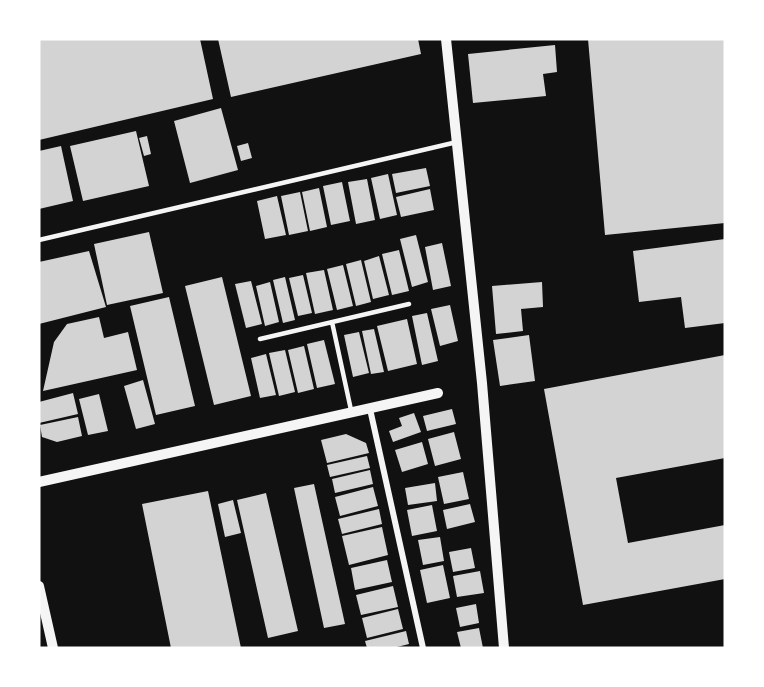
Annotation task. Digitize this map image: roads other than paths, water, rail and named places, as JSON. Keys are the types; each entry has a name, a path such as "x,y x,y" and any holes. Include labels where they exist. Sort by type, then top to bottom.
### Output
{"street":[{"path":"446,39 482,383 504,648"},
{"path":"39,482 438,393"},
{"path":"370,409 423,648"},
{"path":"39,586 44,628 53,648"}],"lane":[{"path":"39,240 457,142"},
{"path":"260,339 410,304"},
{"path":"332,322 351,412"}]}
